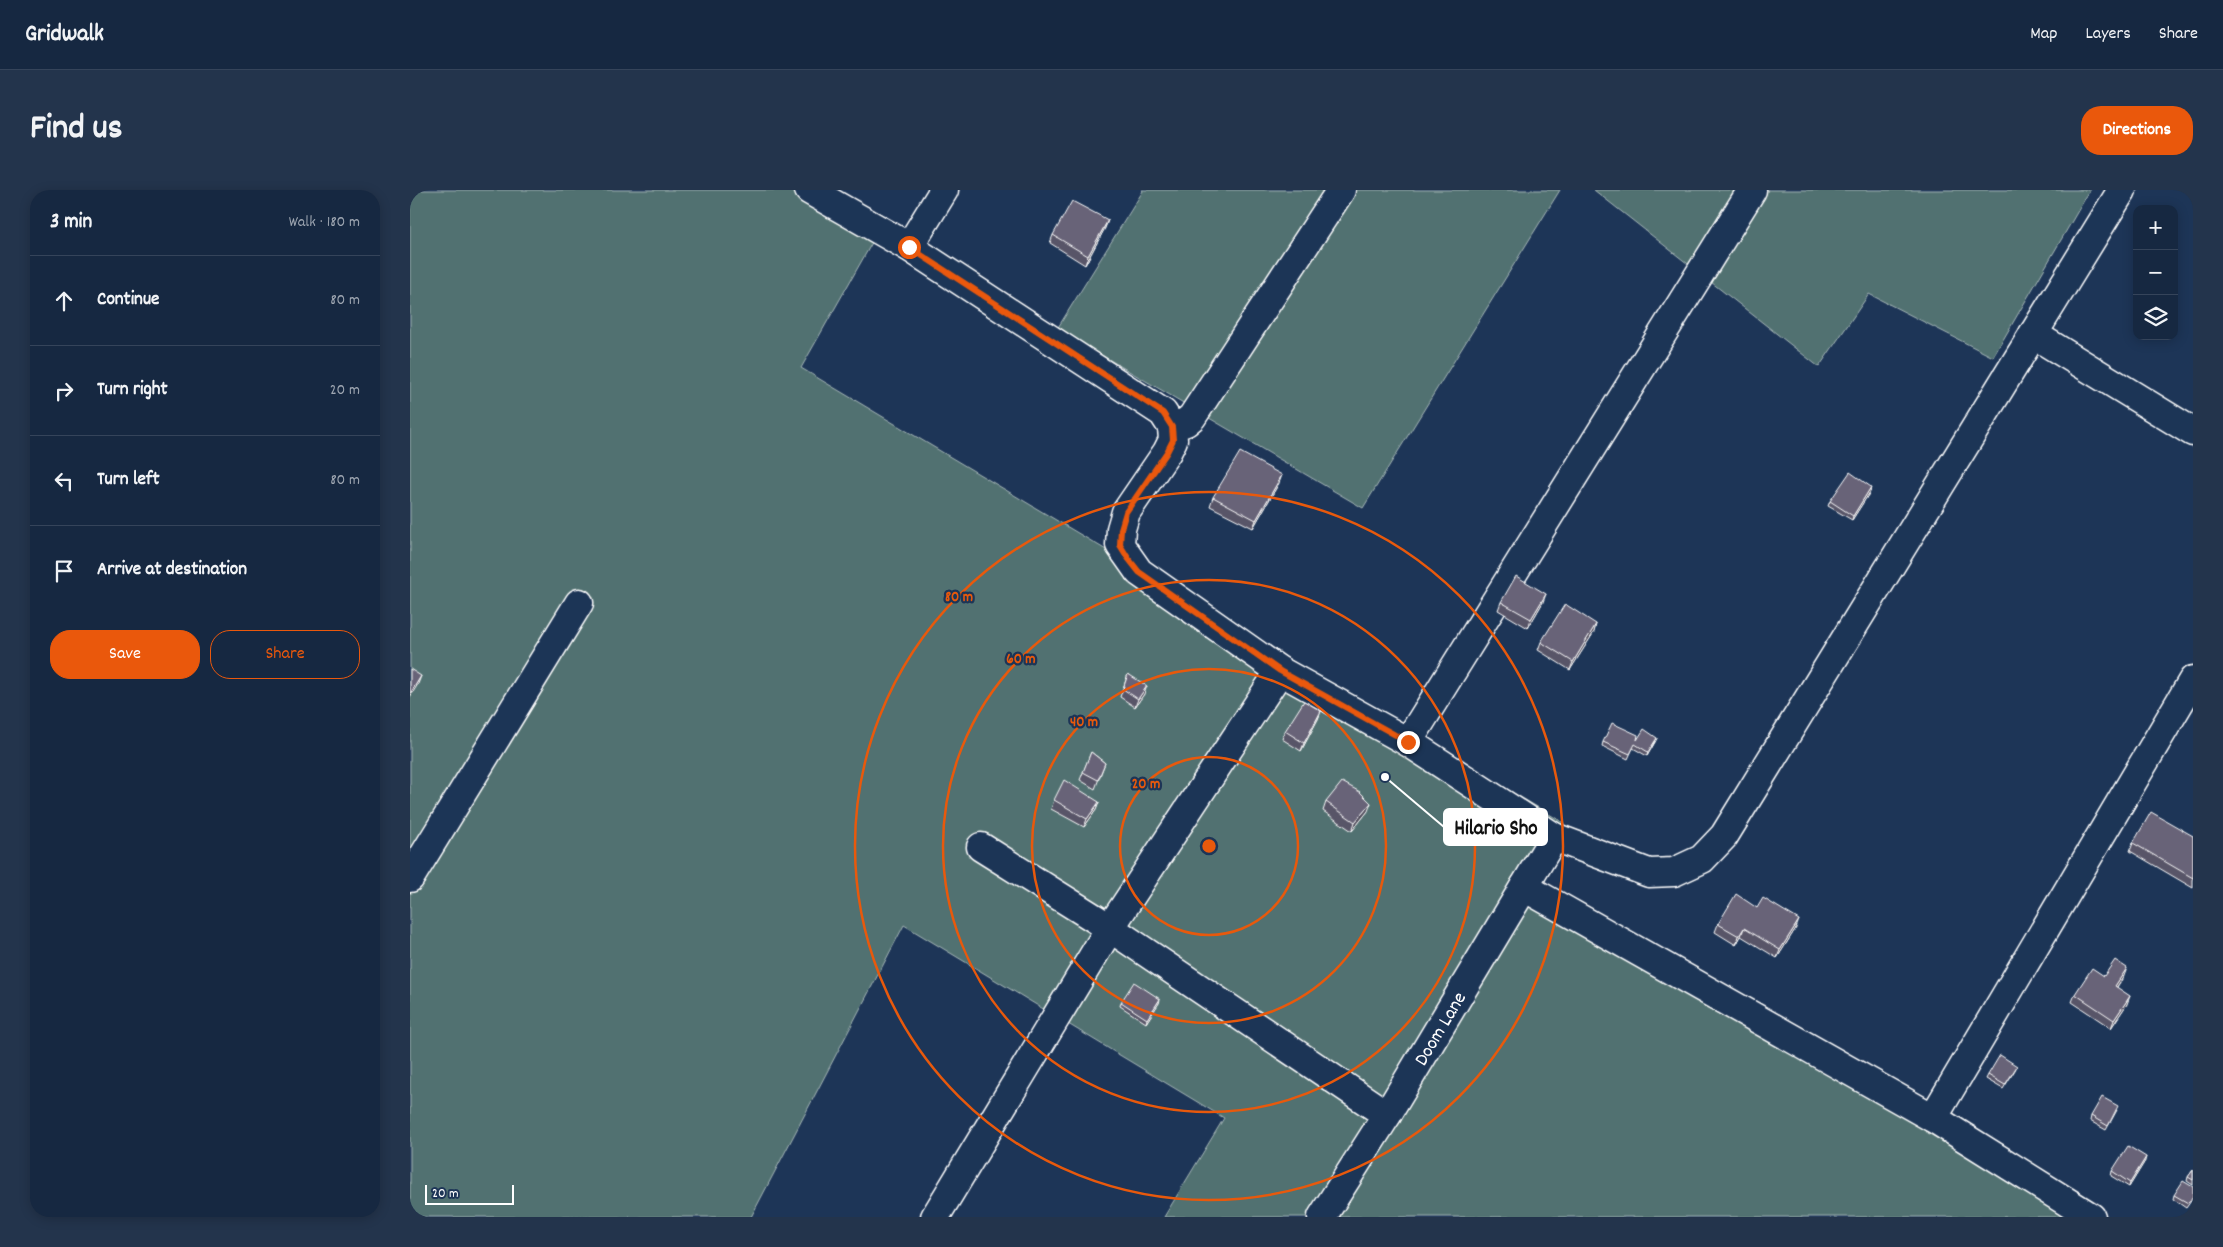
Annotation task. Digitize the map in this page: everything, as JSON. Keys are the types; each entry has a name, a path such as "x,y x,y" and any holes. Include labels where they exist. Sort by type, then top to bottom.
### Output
{"street":[{"path":"809,190 909,247 1163,413 1172,427 1173,440 1167,452 1126,512 1121,529 1120,545 1139,572 1280,671 1408,742 1554,837 1649,873 1674,872 1702,859 1724,836 2122,190"},
{"path":"909,247 944,190"},
{"path":"1172,427 1186,422 1192,417 1342,190"},
{"path":"1408,742 1752,190"},
{"path":"2033,334 2193,432"},
{"path":"410,878 579,603"},
{"path":"935,1217 1110,928 1280,671"},
{"path":"1933,1118 2193,680"},
{"name":"Doom Lane","path":"1322,1217 1387,1115 1554,837"},
{"path":"980,847 1110,928 1387,1115"},
{"path":"1524,887 1933,1118 2091,1217"}],"green space":[{"path":"410,190 823,190 882,225 801,368 1564,823 1521,875 2078,1217 1164,1217 1224,1118 904,925 751,1217 410,1217"},
{"path":"1142,190 1560,190 1363,508 1057,329"},
{"path":"1594,190 2090,190 1993,357 1869,294 1819,367"}],"building":[{"path":"1072,201 1108,220 1088,256 1053,235"},
{"path":"1240,452 1282,475 1256,520 1213,497"},
{"path":"1850,472 1871,487 1853,516 1830,501"},
{"path":"1516,576 1546,594 1531,619 1501,602"},
{"path":"1565,604 1596,624 1573,662 1541,642"},
{"path":"410,669 421,676 410,694"},
{"path":"1128,674 1147,686 1138,699 1123,689"},
{"path":"1304,701 1321,711 1304,743 1285,731"},
{"path":"1612,723 1638,735 1637,740 1644,729 1657,738 1648,752 1635,744 1630,754 1603,742"},
{"path":"1091,752 1105,763 1098,780 1083,772"},
{"path":"1064,780 1099,802 1087,819 1054,800"},
{"path":"1342,782 1360,792 1371,803 1355,822 1326,802"},
{"path":"2151,812 2193,836 2193,878 2133,843"},
{"path":"1736,894 1757,908 1763,898 1799,920 1780,950 1744,928 1739,936 1718,924"},
{"path":"2115,960 2127,968 2115,986 2130,996 2114,1020 2075,994 2092,968 2104,976"},
{"path":"1134,982 1160,999 1147,1019 1121,1002"},
{"path":"2000,1055 2017,1066 2005,1085 1988,1075"},
{"path":"2102,1097 2118,1106 2108,1126 2091,1116"},
{"path":"2128,1146 2146,1157 2130,1183 2112,1171"},
{"path":"2193,1170 2193,1180 2188,1177"},
{"path":"2183,1181 2193,1187 2193,1196 2188,1203 2174,1195"}],"place":[{"name":"Hilario Sho","path":"1385,777"}],"route":[{"path":"909,247 1163,413 1172,427 1173,440 1167,452 1126,512 1121,529 1120,545 1139,572 1280,671 1408,742"}]}
